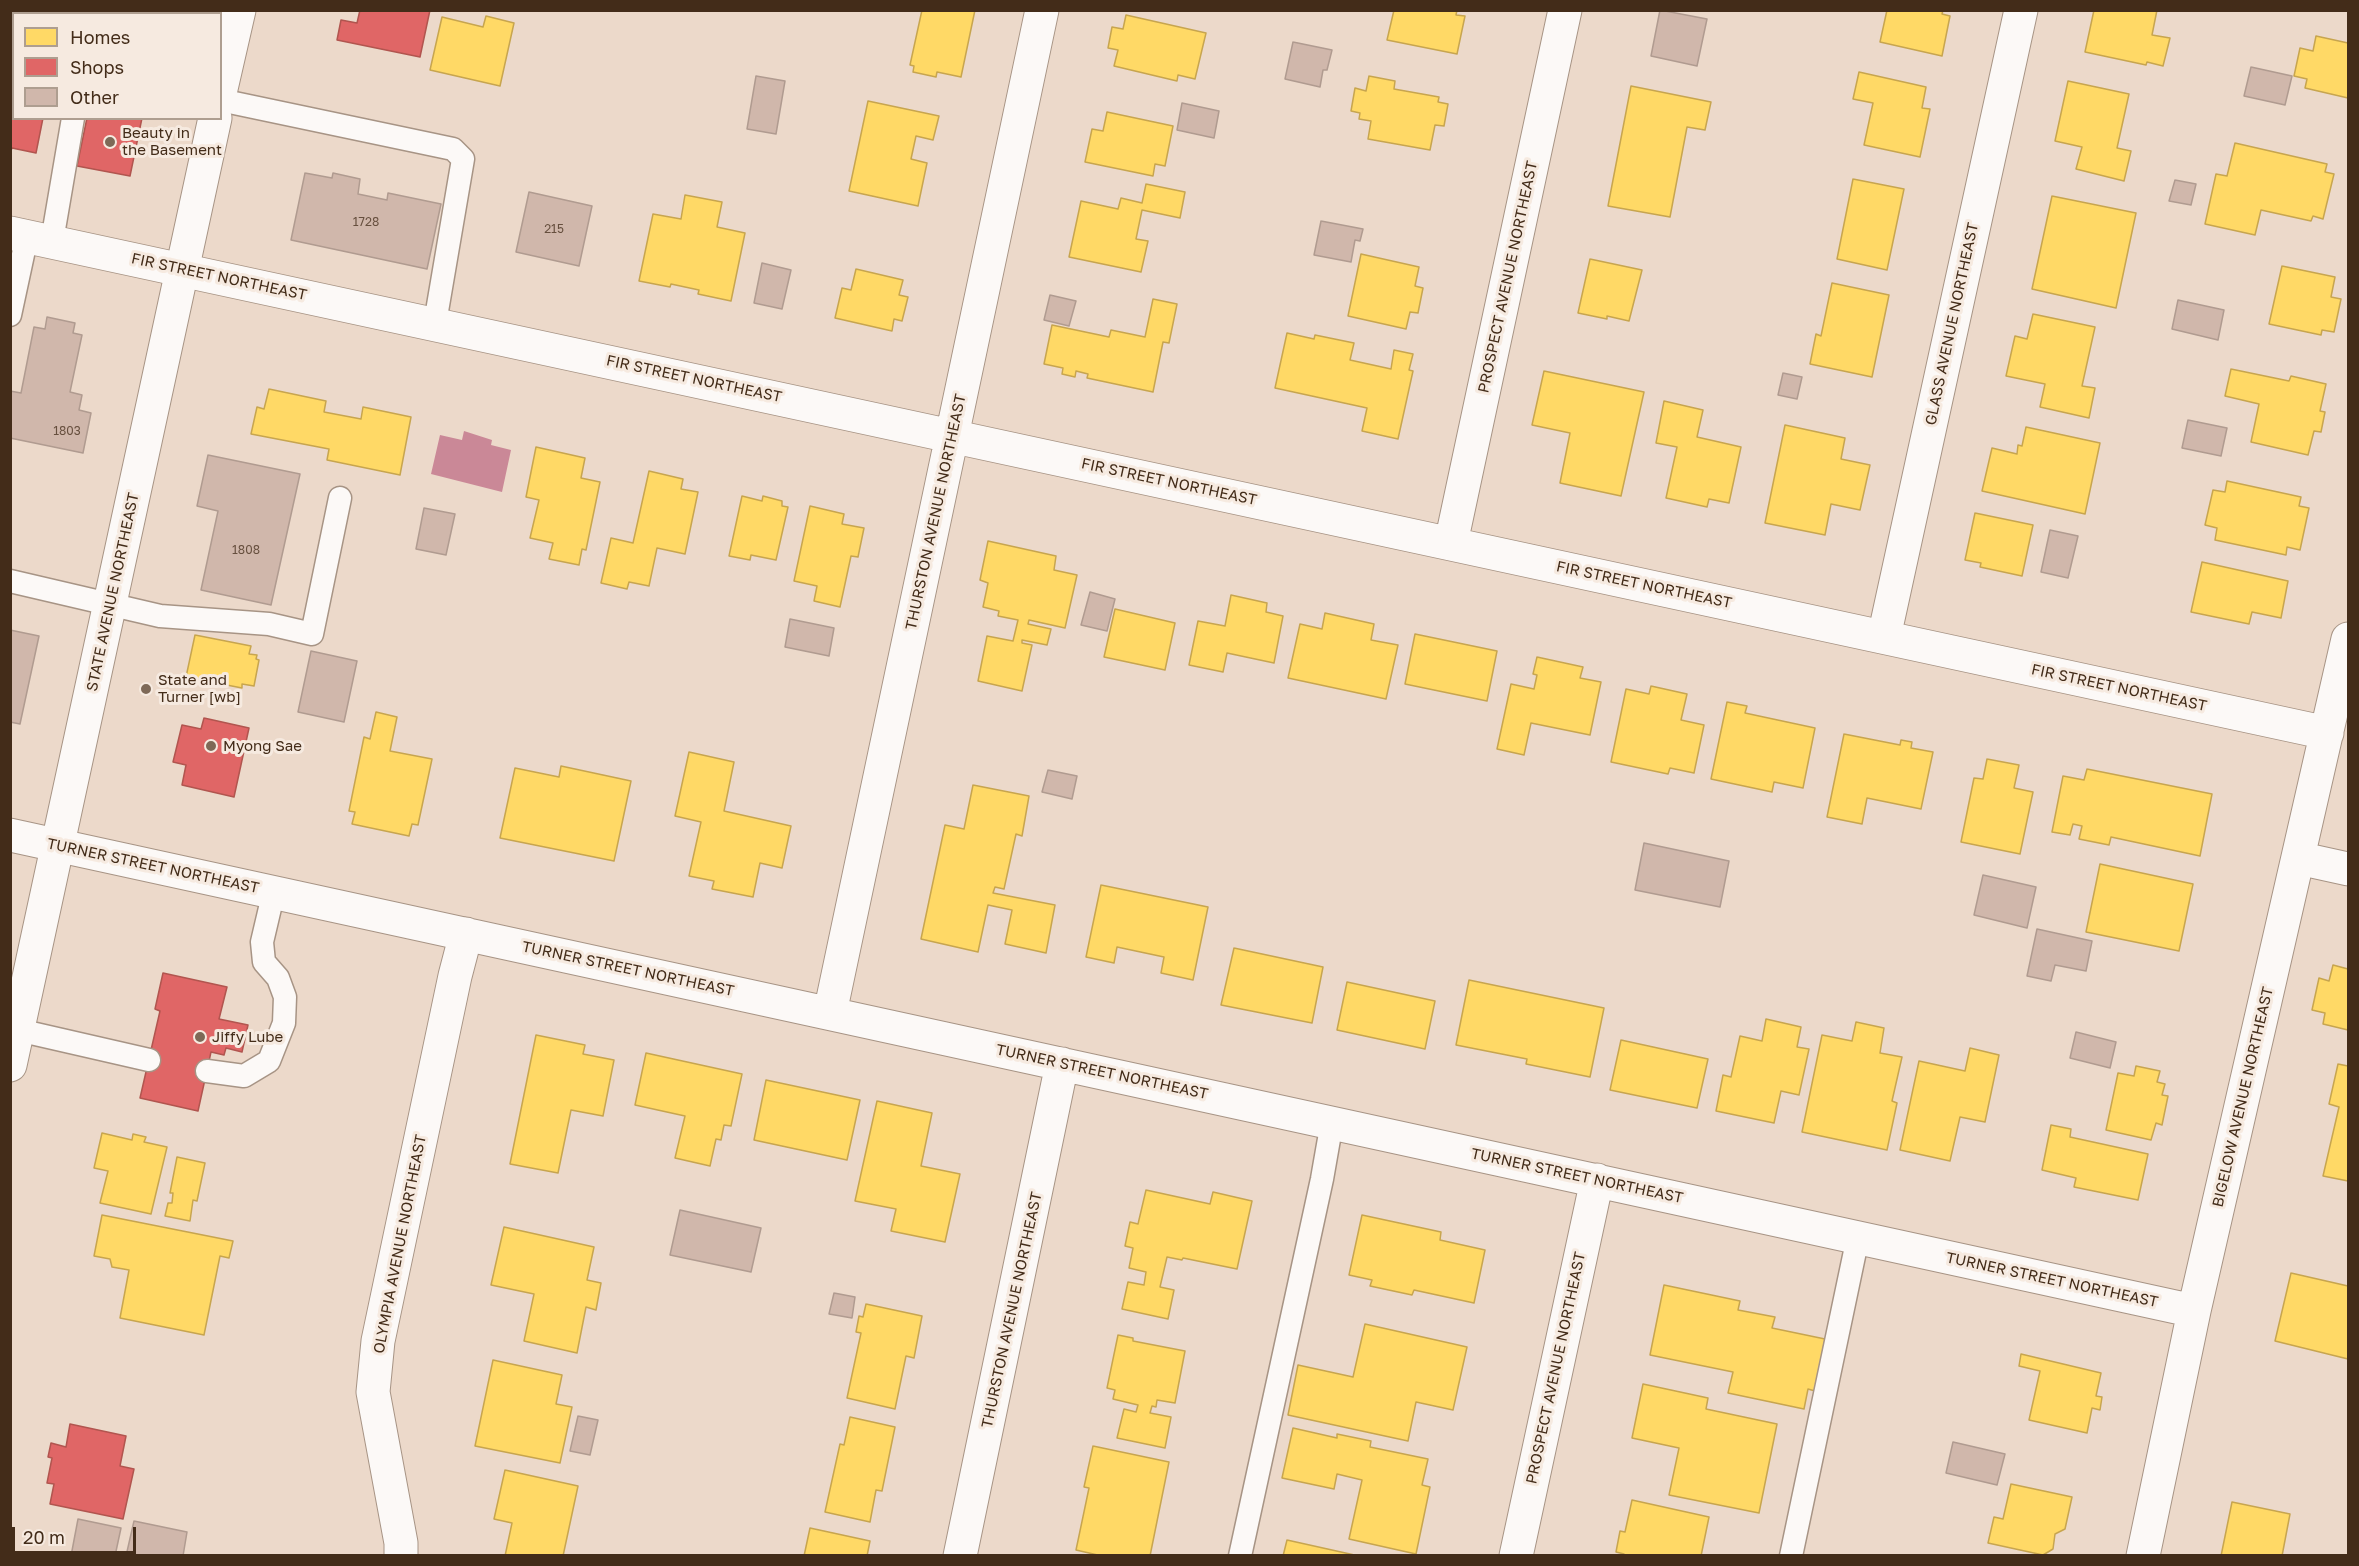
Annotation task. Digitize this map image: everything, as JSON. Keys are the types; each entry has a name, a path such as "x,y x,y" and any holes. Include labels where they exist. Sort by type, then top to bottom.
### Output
{"street":[{"path":"222,79 225,57 239,10"},
{"name":"THURSTON AVENUE NORTHEAST","path":"830,1013 1042,10"},
{"name":"PROSPECT AVENUE NORTHEAST","path":"1451,543 1565,10"},
{"name":"GLASS AVENUE NORTHEAST","path":"1884,637 2021,10"},
{"name":"STATE AVENUE NORTHEAST","path":"10,1065 215,120"},
{"name":"FIR STREET NORTHEAST","path":"30,237 2327,733"},
{"name":"BIGELOW AVENUE NORTHEAST","path":"2143,1556 2194,1311 2349,639"},
{"name":"TURNER STREET NORTHEAST","path":"10,835 2194,1311"},
{"path":"2298,858 2349,869"},
{"name":"OLYMPIA AVENUE NORTHEAST","path":"402,1556 373,1392 378,1341 455,976 466,934"},
{"name":"THURSTON AVENUE NORTHEAST","path":"960,1556 1062,1064"},
{"name":"PROSPECT AVENUE NORTHEAST","path":"1516,1556 1597,1180"}],"lane":[{"path":"222,100 453,149 463,159 435,323"},
{"path":"10,315 30,237 72,120"},
{"path":"10,580 160,615 269,624 312,634 340,498"},
{"path":"207,1071 244,1077 269,1061 284,1023 285,997 278,978 264,962 262,942 274,891"},
{"path":"18,1030 149,1060"},
{"path":"1240,1556 1322,1179 1332,1122"},
{"path":"1791,1556 1858,1237"}],"shaded area":[{"path":"464,431 492,440 491,445 511,450 502,492 431,474 440,435 462,440"}],"building: Homes":[{"path":"922,10 975,10 961,77 937,72 936,77 913,72 914,66 910,65"},
{"path":"1394,10 1457,10 1456,15 1465,16 1457,54 1387,40"},
{"path":"1887,10 1943,10 1942,14 1950,16 1942,56 1880,42"},
{"path":"2094,10 2157,10 2152,35 2170,38 2163,66 2147,62 2146,65 2085,52"},
{"path":"1126,15 1206,33 1195,79 1178,75 1177,81 1114,66 1118,50 1108,48 1112,27 1123,29"},
{"path":"486,16 514,23 500,86 430,70 442,17 483,27"},
{"path":"2316,36 2348,43 2348,98 2305,88 2307,79 2294,76 2300,48 2313,51"},
{"path":"1859,72 1926,87 1922,108 1930,109 1920,157 1864,145 1873,103 1853,99"},
{"path":"1369,76 1395,81 1394,89 1439,97 1438,102 1448,104 1444,126 1435,125 1430,150 1368,139 1371,121 1359,119 1360,113 1351,111 1355,88 1366,91"},
{"path":"2068,81 2129,94 2117,148 2131,151 2124,181 2076,169 2082,147 2055,141"},
{"path":"1631,86 1711,102 1705,130 1687,127 1670,217 1608,206"},
{"path":"868,101 939,116 933,140 916,136 911,159 927,163 918,206 849,191"},
{"path":"1107,112 1173,126 1165,166 1155,164 1153,176 1085,162 1092,129 1103,131"},
{"path":"2235,143 2327,164 2325,172 2334,174 2323,219 2313,216 2311,221 2261,210 2255,235 2205,224 2216,174 2227,176"},
{"path":"1853,179 1904,189 1887,270 1837,259"},
{"path":"1146,184 1185,192 1180,218 1142,210 1136,239 1148,241 1141,272 1069,257 1081,201 1118,209 1121,198 1142,203"},
{"path":"685,195 722,202 717,227 745,233 731,301 698,294 699,290 639,281 653,214 681,219"},
{"path":"2052,196 2136,213 2116,308 2032,289"},
{"path":"1361,254 1419,267 1415,286 1423,288 1418,313 1410,312 1406,329 1348,316"},
{"path":"1590,259 1642,270 1629,321 1578,313"},
{"path":"2282,266 2335,277 2331,297 2341,299 2334,332 2322,330 2321,335 2269,324"},
{"path":"856,269 903,280 899,295 908,297 902,321 894,319 892,331 835,318 842,288 851,290"},
{"path":"1832,283 1889,295 1872,377 1810,364 1816,334 1821,336"},
{"path":"1153,299 1177,304 1169,343 1163,342 1153,392 1087,378 1088,374 1076,371 1075,377 1062,374 1063,368 1044,364 1052,325 1109,337 1111,330 1145,337"},
{"path":"2033,314 2095,327 2082,386 2095,388 2089,418 2040,407 2045,384 2006,376 2015,336 2027,339"},
{"path":"1287,333 1314,339 1315,335 1354,343 1350,360 1391,369 1394,350 1413,354 1409,370 1413,371 1398,439 1362,431 1367,408 1275,388"},
{"path":"2231,369 2289,381 2291,376 2326,384 2320,411 2325,412 2321,432 2314,431 2308,455 2251,442 2259,404 2225,396"},
{"path":"1544,371 1644,392 1621,496 1560,483 1570,433 1532,425"},
{"path":"269,389 326,401 324,412 361,419 363,407 411,417 400,475 327,460 329,449 251,434 257,407 264,409"},
{"path":"1664,401 1703,410 1697,437 1741,447 1729,503 1709,499 1707,507 1666,498 1677,447 1656,443"},
{"path":"1785,425 1845,438 1841,459 1870,465 1860,510 1831,504 1825,535 1765,523"},
{"path":"2026,427 2100,443 2085,514 1982,491 1992,448 2017,454 2018,445 2022,446"},
{"path":"536,447 585,458 581,478 600,482 586,550 582,549 579,565 549,559 553,543 530,538 539,500 526,497"},
{"path":"649,471 683,479 681,489 698,492 685,554 657,548 649,586 629,582 627,589 601,583 611,538 633,543"},
{"path":"2227,481 2301,497 2299,506 2309,508 2300,550 2287,547 2286,555 2215,540 2217,528 2205,525 2213,490 2225,492"},
{"path":"742,496 762,501 763,496 782,501 782,506 788,507 776,560 751,555 750,560 729,556"},
{"path":"810,506 844,514 842,524 864,528 858,557 851,556 840,607 814,601 817,586 794,581"},
{"path":"1975,513 2033,525 2022,576 1980,567 1981,563 1965,560"},
{"path":"988,541 1056,556 1054,570 1077,575 1065,628 1029,620 1028,624 1051,629 1047,645 1022,640 1022,643 1032,645 1022,691 978,681 987,636 1013,641 1018,620 998,616 999,611 983,607 988,583 980,580"},
{"path":"2202,562 2288,581 2281,618 2252,612 2249,624 2191,612"},
{"path":"1231,595 1267,603 1266,612 1283,616 1274,663 1227,653 1223,672 1189,665 1198,621 1225,626"},
{"path":"1115,609 1175,623 1165,670 1104,657"},
{"path":"1325,613 1374,624 1371,640 1398,645 1386,699 1288,678 1300,624 1322,629"},
{"path":"1415,634 1497,651 1487,701 1405,684"},
{"path":"195,635 251,646 249,654 257,655 256,659 259,660 254,686 242,684 242,688 186,677"},
{"path":"1537,657 1583,667 1580,678 1601,682 1590,735 1531,723 1524,755 1497,749 1511,684 1534,689 1537,675 1533,674"},
{"path":"1651,686 1687,694 1681,720 1704,725 1694,773 1670,768 1668,774 1611,762 1626,689 1649,694"},
{"path":"1727,702 1747,706 1745,713 1815,728 1803,788 1774,782 1772,792 1711,779"},
{"path":"376,712 397,717 390,751 432,759 418,825 412,824 409,836 352,824 355,812 349,811 364,737 370,739"},
{"path":"1844,734 1900,745 1901,740 1912,742 1911,748 1933,752 1921,809 1867,798 1862,824 1827,817"},
{"path":"689,752 734,762 724,811 791,826 782,868 760,863 753,897 712,889 714,881 689,876 701,822 675,816"},
{"path":"1987,759 2019,765 2014,788 2033,792 2020,854 1961,842 1974,778 1983,779"},
{"path":"561,766 631,781 614,861 500,838 515,768 559,777"},
{"path":"2087,769 2212,794 2200,856 2111,837 2109,845 2079,839 2082,826 2073,824 2070,835 2052,832 2063,776 2084,780"},
{"path":"973,785 1029,796 1022,836 1016,834 1004,889 995,887 993,893 1055,905 1046,953 1005,944 1012,910 988,905 978,952 921,939 945,825 964,829"},
{"path":"2100,864 2193,884 2179,951 2086,932"},
{"path":"1101,885 1208,907 1193,980 1161,973 1164,957 1117,947 1114,963 1086,957"},
{"path":"1234,948 1323,967 1312,1023 1221,1005"},
{"path":"2333,965 2348,969 2348,1030 2323,1024 2325,1013 2312,1010 2319,978 2329,981"},
{"path":"1469,980 1604,1008 1590,1077 1526,1064 1527,1059 1456,1045"},
{"path":"1347,982 1435,1001 1425,1049 1337,1030"},
{"path":"1766,1019 1801,1027 1797,1047 1809,1049 1799,1095 1781,1091 1774,1123 1716,1111 1723,1075 1731,1077 1740,1036 1762,1041"},
{"path":"1856,1022 1884,1028 1880,1053 1902,1057 1892,1101 1897,1103 1887,1150 1802,1132 1822,1035 1852,1041"},
{"path":"536,1035 585,1045 583,1054 614,1060 603,1116 571,1110 558,1173 510,1164"},
{"path":"1621,1040 1708,1059 1697,1108 1610,1090"},
{"path":"1970,1048 1999,1055 1985,1122 1960,1117 1950,1161 1900,1150 1919,1061 1965,1071"},
{"path":"646,1053 742,1074 731,1126 724,1125 721,1140 716,1139 710,1166 675,1158 685,1116 635,1105"},
{"path":"2338,1064 2348,1066 2348,1181 2323,1176 2339,1107 2329,1104"},
{"path":"2136,1066 2160,1071 2157,1082 2165,1084 2162,1095 2168,1096 2162,1125 2156,1123 2151,1140 2106,1130 2118,1073 2134,1076"},
{"path":"766,1080 860,1100 847,1160 754,1140"},
{"path":"877,1101 932,1113 921,1166 960,1174 945,1242 891,1231 896,1209 855,1201"},
{"path":"2051,1125 2071,1129 2070,1137 2148,1154 2138,1200 2074,1187 2076,1178 2042,1170"},
{"path":"102,1133 132,1140 133,1134 146,1137 144,1142 167,1147 151,1214 100,1203 108,1171 94,1168"},
{"path":"177,1157 205,1163 197,1201 193,1200 190,1221 165,1216 168,1203 172,1203 173,1193 170,1193"},
{"path":"1146,1190 1210,1204 1213,1192 1252,1201 1237,1269 1167,1257 1160,1287 1174,1290 1168,1319 1122,1309 1128,1282 1144,1285 1146,1272 1129,1268 1133,1248 1125,1246 1130,1222 1138,1224"},
{"path":"102,1215 233,1241 229,1258 220,1256 204,1335 120,1318 129,1270 112,1267 110,1259 94,1256"},
{"path":"1362,1215 1441,1232 1440,1240 1485,1250 1474,1303 1414,1290 1412,1295 1370,1286 1372,1280 1349,1275"},
{"path":"504,1227 594,1247 587,1280 601,1283 596,1310 586,1307 577,1353 524,1341 534,1294 491,1285"},
{"path":"2291,1273 2348,1286 2348,1359 2275,1341"},
{"path":"1664,1285 1740,1301 1738,1310 1775,1317 1772,1328 1825,1339 1815,1391 1808,1389 1804,1409 1728,1393 1733,1372 1650,1355"},
{"path":"866,1304 922,1316 914,1358 906,1356 895,1409 847,1398 861,1333 856,1332 859,1316 863,1317"},
{"path":"1365,1324 1467,1347 1453,1410 1416,1402 1408,1441 1288,1415 1298,1365 1353,1377"},
{"path":"1118,1335 1133,1338 1133,1341 1185,1351 1175,1403 1157,1400 1156,1407 1152,1406 1150,1413 1171,1417 1165,1448 1117,1438 1124,1409 1136,1412 1138,1405 1113,1399 1115,1390 1107,1388"},
{"path":"2021,1354 2101,1373 2096,1396 2102,1397 2100,1410 2092,1408 2087,1433 2029,1420 2040,1371 2019,1366"},
{"path":"493,1360 562,1375 556,1404 572,1407 560,1463 475,1446"},
{"path":"1643,1384 1708,1398 1706,1409 1777,1424 1759,1513 1669,1495 1679,1448 1632,1438"},
{"path":"850,1417 895,1427 882,1491 876,1490 870,1522 825,1512 840,1444 844,1445"},
{"path":"1293,1428 1337,1438 1337,1434 1371,1441 1370,1447 1428,1459 1422,1485 1430,1487 1416,1554 1349,1539 1362,1480 1337,1474 1334,1489 1282,1478"},
{"path":"1093,1446 1169,1462 1150,1556 1102,1556 1076,1550 1089,1488 1084,1487"},
{"path":"505,1470 578,1486 563,1556 505,1556 512,1523 494,1519"},
{"path":"2011,1484 2072,1497 2065,1529 2055,1534 2053,1549 2043,1555 1988,1543 1994,1517 2003,1519"},
{"path":"1632,1500 1709,1517 1701,1556 1624,1556 1616,1552 1620,1531 1625,1532"},
{"path":"2232,1502 2290,1514 2282,1556 2221,1556"},
{"path":"810,1528 870,1541 867,1556 804,1556"},
{"path":"1287,1540 1359,1556 1283,1556"}],"building: Shops":[{"path":"360,10 430,10 420,57 337,40 341,20 357,23"},
{"path":"10,54 12,54 12,120 43,120 36,153 12,148 10,153"},
{"name":"Beauty in the Basement","path":"87,120 142,120 130,176 77,166"},
{"name":"Myong Sae","path":"204,718 249,728 234,797 182,785 186,765 173,762 182,725 201,729"},
{"name":"Jiffy Lube","path":"163,973 227,987 219,1019 248,1025 242,1052 226,1048 224,1055 211,1052 198,1111 140,1098 160,1011 155,1009"},
{"path":"70,1424 126,1436 120,1466 134,1469 123,1519 50,1504 54,1484 47,1483 52,1458 48,1457 51,1443 66,1447"}],"building: Other":[{"path":"1660,10 1707,19 1697,66 1651,56"},
{"path":"1293,42 1332,50 1327,70 1323,70 1320,87 1285,79"},
{"path":"2251,67 2292,76 2285,105 2244,96"},
{"path":"756,76 785,81 776,134 747,129"},
{"path":"1182,103 1219,111 1214,138 1177,130"},
{"path":"305,173 332,178 333,173 360,179 358,194 387,200 388,193 441,204 427,269 291,240"},
{"path":"2175,180 2196,184 2191,205 2169,201"},
{"path":"529,192 592,206 579,266 516,252"},
{"path":"1321,221 1363,229 1360,241 1355,240 1351,262 1314,255"},
{"path":"762,263 791,270 782,309 754,303"},
{"path":"1050,295 1076,301 1069,326 1044,320"},
{"path":"2178,300 2224,310 2218,340 2172,329"},
{"path":"47,317 75,323 73,333 82,335 70,392 82,395 79,410 91,413 83,453 10,438 10,391 21,393 34,327 45,329"},
{"path":"1783,373 1802,377 1797,399 1778,395"},
{"path":"2188,420 2227,428 2221,456 2182,448"},
{"path":"208,455 300,474 271,605 201,590 218,511 197,506"},
{"path":"424,508 455,514 446,555 416,549"},
{"path":"2050,530 2078,536 2068,578 2041,572"},
{"path":"1090,592 1115,599 1107,631 1081,625"},
{"path":"790,619 834,628 829,656 785,647"},
{"path":"10,630 39,636 20,724 10,722"},
{"path":"311,651 357,661 344,722 298,712"},
{"path":"1048,770 1077,776 1072,799 1042,792"},
{"path":"1644,843 1729,861 1720,907 1635,890"},
{"path":"1983,875 2036,887 2027,928 1974,915"},
{"path":"2037,929 2092,941 2086,971 2055,965 2051,981 2027,976"},
{"path":"2076,1032 2116,1042 2110,1068 2070,1058"},
{"path":"680,1210 761,1228 751,1272 670,1255"},
{"path":"834,1293 855,1297 852,1318 829,1314"},
{"path":"578,1416 598,1420 590,1455 570,1451"},
{"path":"1953,1442 2005,1454 1997,1485 1946,1473"},
{"path":"78,1519 121,1528 115,1556 71,1556"},
{"path":"134,1521 187,1532 183,1556 126,1556"}],"place":[{"name":"Beauty in the Basement","path":"110,142"},
{"name":"State and Turner [wb]","path":"146,689"},
{"name":"Myong Sae","path":"211,746"},
{"name":"Jiffy Lube","path":"200,1037"}]}
